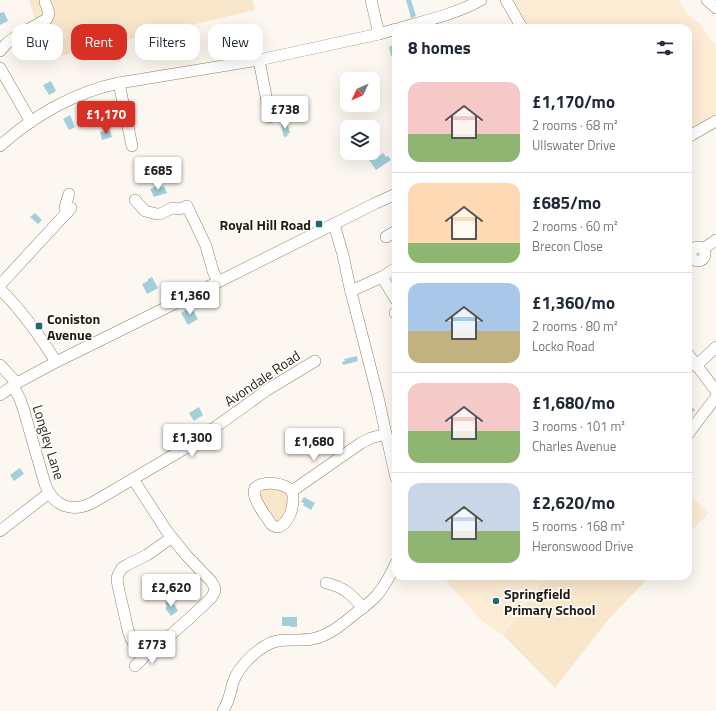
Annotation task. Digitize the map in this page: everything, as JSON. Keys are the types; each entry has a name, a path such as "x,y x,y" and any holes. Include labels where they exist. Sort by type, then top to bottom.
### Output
{"street":[{"path":"371,0 379,34"},
{"path":"413,24 456,11 481,0"},
{"path":"707,0 716,8"},
{"path":"509,1 520,24"},
{"path":"0,51 8,43 46,20 48,17 48,11 45,2"},
{"path":"263,59 392,30"},
{"path":"0,146 31,122 55,107 70,99 91,91 119,83 259,60 272,111"},
{"path":"0,68 31,122"},
{"path":"119,83 135,139"},
{"path":"692,135 716,121"},
{"path":"0,284 69,210 65,207 69,194"},
{"path":"0,395 56,362 392,196"},
{"path":"135,200 145,211 155,214 160,214 172,208 180,209 187,206 206,246 213,271 218,282"},
{"path":"334,224 378,397 392,460"},
{"path":"386,237 392,233"},
{"path":"703,249 716,240"},
{"path":"351,291 382,277 392,271"},
{"path":"382,277 392,293"},
{"path":"0,289 15,304 44,341 56,362"},
{"path":"696,366 716,347"},
{"path":"692,360 716,391"},
{"name":"Avondale Road","path":"59,504 65,507 73,508 92,503 190,446 272,387 315,361"},
{"name":"Longley Lane","path":"0,365 15,385 45,484 49,493 59,504"},
{"path":"692,429 716,397"},
{"path":"292,491 361,443 371,438 386,434"},
{"path":"133,479 156,517 171,538 209,578 215,591 213,596 208,601 158,646 151,650 147,650 135,645 131,639 118,586 119,572 124,566 146,555 171,538"},
{"path":"0,530 49,493"},
{"path":"222,711 229,699 239,670 248,660 265,646 272,642 282,640 306,640 318,638 334,629 374,598 392,572"},
{"path":"326,583 336,585 347,591 363,608"},
{"path":"136,666 143,658 147,650"}],"shaded area":[{"path":"29,0 253,0 255,10 196,24 135,24 135,38 127,40 127,24 71,24 71,53 63,55 63,24 36,24"},
{"path":"516,0 679,0 687,13 700,24 716,46 716,114 692,128 692,24 526,24 513,2"},
{"path":"264,487 287,492 290,501 283,521 274,522 257,493"},
{"path":"692,497 709,513 692,530"},
{"name":"Springfield Primary School","path":"446,580 543,580 503,635 480,619"},
{"path":"544,580 646,580 607,621 555,688 503,635"}],"building":[{"path":"406,0 411,0 416,16 411,18"},
{"path":"4,12 8,21 0,25 0,13"},
{"path":"392,46 391,56 389,47"},
{"path":"51,81 56,91 49,95 43,85"},
{"path":"70,115 75,127 69,130 63,119"},
{"path":"287,123 290,133 287,134 288,136 284,137 281,125"},
{"path":"110,130 112,137 102,140 100,132"},
{"path":"383,153 391,160 376,170 369,160 380,160 380,155"},
{"path":"158,185 159,188 164,186 167,193 154,197 150,189"},
{"path":"35,213 42,220 38,224 30,217"},
{"path":"152,277 158,288 147,294 142,284"},
{"path":"191,307 198,319 188,325 181,313"},
{"path":"357,356 358,361 343,365 342,362 345,361 344,359"},
{"path":"199,407 203,415 194,421 189,413"},
{"path":"20,468 24,474 14,481 10,475"},
{"path":"304,497 315,503 311,510 301,502"},
{"path":"170,601 173,605 174,604 178,611 171,616 165,608 167,607 165,603"},
{"path":"282,617 297,617 297,627 282,626"}],"place":[{"name":"Royal Hill Road","path":"319,224"},
{"name":"Coniston Avenue","path":"39,326"},
{"name":"Springfield Primary School","path":"496,601"}]}
